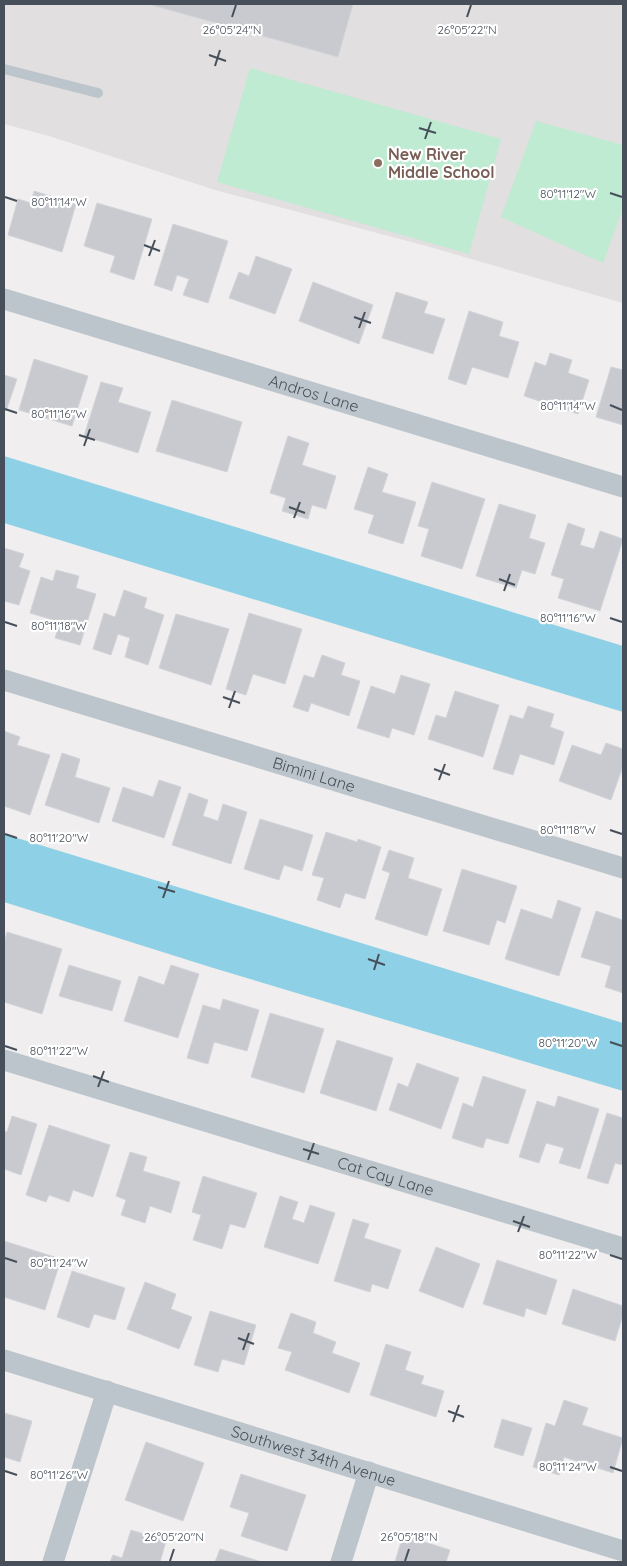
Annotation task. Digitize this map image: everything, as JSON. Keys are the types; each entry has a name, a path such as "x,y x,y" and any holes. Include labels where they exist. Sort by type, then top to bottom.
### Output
{"street":[{"name":"Andros Lane","path":"4,299 623,487"},
{"name":"Bimini Lane","path":"4,680 623,868"},
{"name":"Cat Cay Lane","path":"4,1060 623,1248"},
{"name":"Southwest 34th Avenue","path":"4,1360 623,1551"},
{"path":"54,1562 107,1391"},
{"path":"341,1562 369,1472"}],"lane":[{"path":"4,69 98,92"}],"shaded area":[{"name":"New River Middle School","path":"4,4 623,4 623,303 430,247 215,190 49,136 4,124"}],"green space":[{"path":"250,68 501,139 469,254 217,182"},
{"path":"536,121 623,145 623,208 603,263 501,217"}],"water":[{"path":"4,456 623,646 623,712 4,523"},
{"path":"4,834 623,1023 623,1091 210,967 4,902"}],"building":[{"path":"148,4 353,4 338,57"},
{"path":"34,191 76,204 62,252 8,235 18,199 31,203"},
{"path":"97,203 152,219 134,280 110,272 115,256 84,246"},
{"path":"173,224 228,241 208,303 183,295 189,279 177,275 172,291 154,285"},
{"path":"256,256 292,269 275,314 229,298 239,272 249,276"},
{"path":"313,282 373,305 359,344 299,321"},
{"path":"396,292 428,302 424,313 445,319 433,354 382,338"},
{"path":"469,311 503,322 499,336 519,342 508,378 472,367 466,385 448,379"},
{"path":"550,353 572,360 568,373 589,380 578,414 524,396 535,362 546,366"},
{"path":"34,359 88,376 72,426 19,410"},
{"path":"611,367 623,370 623,425 596,417"},
{"path":"4,375 17,379 6,411 4,410"},
{"path":"101,382 123,388 118,402 151,412 138,453 84,436"},
{"path":"172,400 242,422 227,472 156,451"},
{"path":"288,436 309,443 302,465 336,476 326,509 312,505 308,519 282,511 286,498 270,493"},
{"path":"368,467 388,474 382,492 416,502 403,544 368,533 374,515 354,509"},
{"path":"432,482 485,499 462,569 421,556 429,529 418,526"},
{"path":"499,504 536,515 529,538 545,543 535,574 522,570 516,588 476,576"},
{"path":"568,523 585,529 580,545 594,549 600,531 623,539 600,611 558,598 564,579 551,575"},
{"path":"4,548 24,554 19,567 30,571 19,605 4,601"},
{"path":"56,570 79,576 76,588 96,594 80,645 55,638 60,622 30,613 41,577 53,581"},
{"path":"124,590 147,598 144,608 164,615 148,665 125,657 130,638 118,634 111,655 93,649 104,613 115,617"},
{"path":"249,613 302,629 285,684 253,674 246,695 226,689"},
{"path":"176,614 229,629 211,685 159,668"},
{"path":"322,655 345,663 341,675 360,681 349,716 311,703 308,712 293,707 304,675 314,678"},
{"path":"401,675 430,684 414,735 392,728 389,738 357,728 371,686 395,694"},
{"path":"455,691 499,705 483,757 428,739 436,715 446,718"},
{"path":"528,706 554,714 550,727 564,732 554,765 520,754 513,775 493,769 510,715 523,719"},
{"path":"4,731 20,737 17,745 50,755 30,815 4,806"},
{"path":"606,743 623,749 623,766 611,800 559,781 572,745 601,755"},
{"path":"62,753 80,759 75,777 110,788 99,823 45,805"},
{"path":"159,780 181,787 164,838 112,821 123,787 153,797"},
{"path":"189,793 208,800 203,816 218,821 223,804 247,812 231,864 172,845"},
{"path":"260,819 313,835 302,871 284,865 279,880 244,869"},
{"path":"326,832 357,842 358,839 381,847 365,899 345,893 340,908 317,900 324,878 312,875"},
{"path":"389,850 414,858 408,878 442,889 427,936 375,919 390,873 382,870"},
{"path":"462,869 517,886 505,923 497,920 489,945 443,931"},
{"path":"558,900 581,908 559,976 505,959 521,909 552,919"},
{"path":"596,911 623,920 623,993 605,987 611,966 581,957"},
{"path":"7,932 62,949 42,1014 4,1002 4,943"},
{"path":"69,965 121,981 112,1011 59,996"},
{"path":"171,965 199,974 178,1038 124,1021 139,976 164,985"},
{"path":"223,999 259,1010 247,1051 214,1042 208,1064 187,1058 203,1005 220,1010"},
{"path":"270,1013 324,1029 304,1093 251,1077"},
{"path":"337,1040 393,1058 376,1111 320,1093"},
{"path":"417,1063 459,1078 441,1129 389,1110 398,1083 408,1087"},
{"path":"483,1076 526,1090 508,1144 486,1138 483,1148 452,1138 463,1103 473,1107"},
{"path":"558,1096 599,1109 580,1169 559,1163 564,1148 546,1143 539,1163 519,1157 537,1101 555,1107"},
{"path":"607,1113 623,1118 623,1165 615,1163 608,1184 587,1178"},
{"path":"12,1116 37,1124 21,1175 4,1169 4,1131 7,1132"},
{"path":"49,1125 110,1145 93,1197 73,1190 69,1202 49,1195 46,1202 26,1195"},
{"path":"130,1152 147,1157 143,1171 180,1182 171,1213 150,1206 145,1223 121,1215 126,1200 116,1196"},
{"path":"203,1176 257,1193 245,1228 230,1224 222,1249 193,1240 201,1215 192,1212"},
{"path":"280,1196 298,1202 292,1219 304,1223 310,1205 335,1213 318,1264 264,1247"},
{"path":"353,1219 369,1224 364,1238 401,1250 388,1289 372,1284 370,1292 334,1281"},
{"path":"4,1241 61,1259 45,1310 4,1297"},
{"path":"436,1247 480,1264 463,1308 419,1291"},
{"path":"497,1260 557,1280 546,1315 526,1308 524,1317 483,1304"},
{"path":"72,1271 125,1288 115,1320 94,1314 89,1328 57,1317"},
{"path":"145,1282 176,1294 171,1309 192,1317 179,1349 127,1329"},
{"path":"573,1289 623,1306 623,1315 615,1341 562,1324"},
{"path":"210,1311 256,1325 244,1365 222,1359 218,1372 194,1365"},
{"path":"291,1313 316,1322 313,1333 336,1342 332,1353 360,1363 349,1393 285,1370 292,1352 278,1348"},
{"path":"386,1344 411,1352 405,1370 424,1376 421,1384 444,1391 436,1417 370,1395"},
{"path":"564,1400 588,1408 582,1425 623,1438 613,1473 564,1457 559,1475 533,1467 546,1423 555,1426"},
{"path":"4,1413 32,1421 20,1462 4,1457"},
{"path":"502,1419 532,1428 523,1456 494,1447"},
{"path":"146,1442 204,1463 183,1521 125,1500"},
{"path":"241,1474 306,1495 287,1551 241,1536 249,1513 230,1507"},
{"path":"131,1530 166,1541 160,1562 110,1562 113,1555 122,1558"},
{"path":"403,1535 450,1550 446,1562 395,1562"},
{"path":"220,1549 262,1562 215,1562"}],"place":[{"name":"New River Middle School","path":"378,163"}]}
